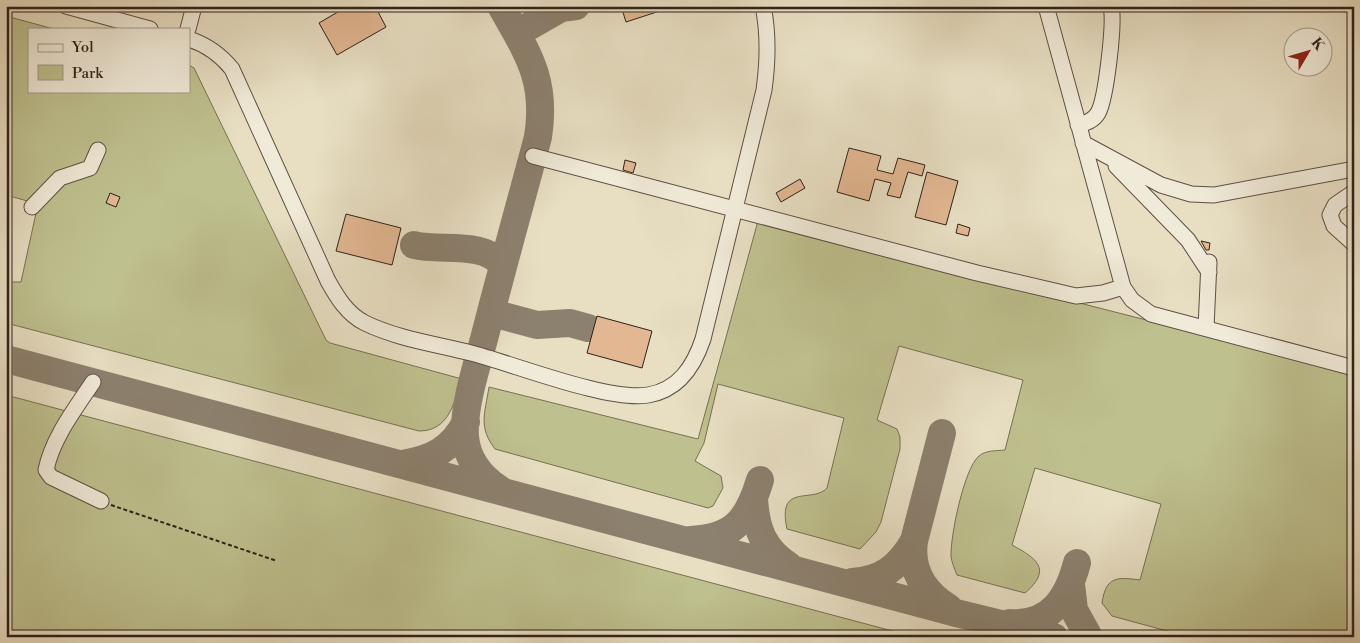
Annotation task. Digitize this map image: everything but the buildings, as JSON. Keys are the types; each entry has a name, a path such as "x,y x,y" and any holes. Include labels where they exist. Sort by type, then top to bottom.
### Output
{"lane":[{"path":"66,6 146,28"},
{"path":"188,28 194,6"},
{"path":"190,40 218,54 232,70 316,254 339,300 350,313 364,322 402,336 606,391 628,395 648,395 660,391 682,378 697,358 764,90 768,54 763,6"},
{"path":"1046,6 1123,287 1136,304 1151,314 1354,368"},
{"path":"1078,125 1086,124 1098,113 1114,28 1111,6"},
{"path":"1083,143 1161,185 1191,194 1214,195 1354,170"},
{"path":"32,206 60,178 90,168 98,150"},
{"path":"1105,155 1188,240 1209,267 1206,328"},
{"path":"533,156 977,273 1076,296 1103,293 1123,287"},
{"path":"1354,192 1336,205 1330,215 1334,226 1354,244"},
{"path":"93,382 52,450 46,470 51,477 101,501"}],"path":[{"path":"101,501 128,512 277,561"}],"green space":[{"path":"6,16 50,28 28,28 28,92 190,92 190,66 194,68 326,340 330,343 462,379 453,406 444,421 429,430 419,431 6,323 6,282 21,282 38,204 6,195"},
{"path":"758,221 1354,373 1354,637 1189,637 1112,616 1102,603 1106,588 1114,580 1140,580 1161,504 1035,468 1012,545 1028,555 1038,565 1040,571 1033,585 1025,593 957,575 951,559 951,548 955,520 963,488 973,463 979,456 988,452 1005,450 1023,380 899,346 877,420 897,429 900,437 900,449 881,522 876,532 860,549 787,529 785,514 787,505 791,500 813,495 827,488 844,418 718,384 704,443 695,461 721,476 723,488 713,506 708,508 495,449 486,434 484,420 489,387 698,439"},
{"path":"6,395 915,637 6,637"}],"taxiway":[{"path":"499,489 486,479 472,460 466,445 466,414 474,375 538,137 540,117 540,99 533,68 501,6"},
{"path":"526,28 561,8 576,6"},
{"path":"414,245 461,248 484,252 494,257 503,265 506,254 502,255"},
{"path":"500,315 537,325 570,323 588,328"},
{"path":"6,359 956,613 1054,637"},
{"path":"402,464 423,459 440,452 454,440 466,422"},
{"path":"942,433 914,541 913,552 917,571 926,588 949,608"},
{"path":"690,540 718,535 728,531 737,524 750,506 760,480"},
{"path":"754,499 762,537 773,553 789,566"},
{"path":"852,582 863,581 889,570 896,565 914,541"},
{"path":"1010,623 1024,623 1036,620 1056,607 1063,598 1077,563"},
{"path":"1071,584 1074,610 1089,637"}]}
